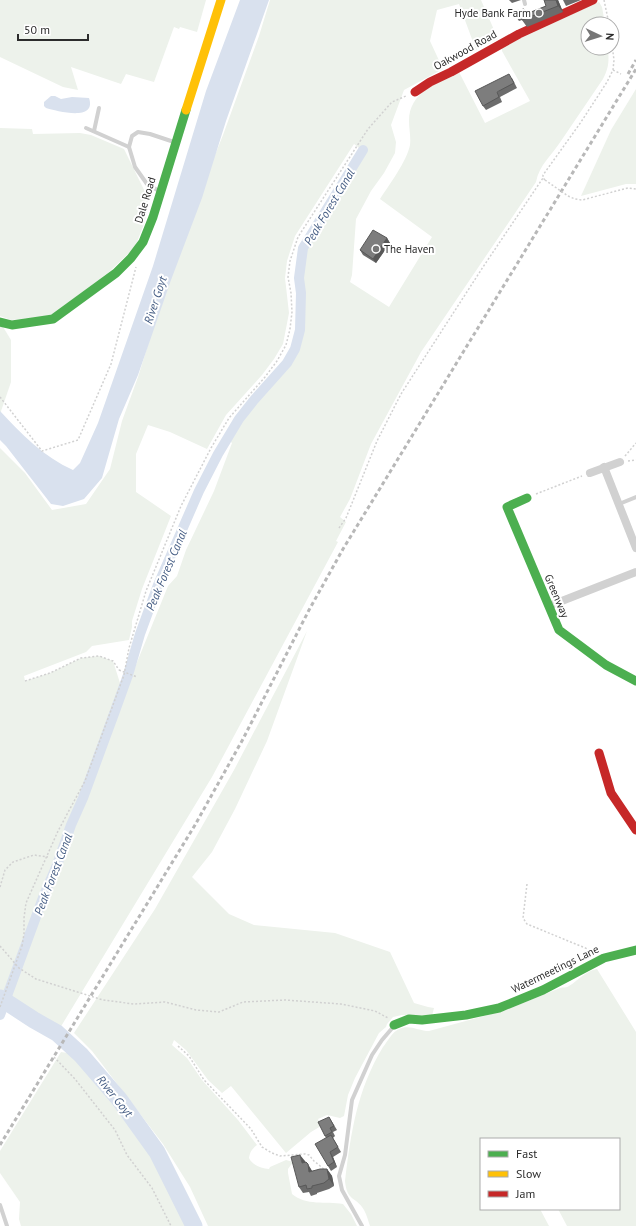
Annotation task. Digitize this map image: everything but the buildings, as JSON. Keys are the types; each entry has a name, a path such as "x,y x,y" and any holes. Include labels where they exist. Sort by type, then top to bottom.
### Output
{"street":[{"name":"Dale Road","path":"0,322 12,325 53,319 116,273 131,258 143,242 153,217 221,0"},
{"name":"Oakwood Road","path":"415,92 430,82 519,34 593,0"},
{"path":"590,473 620,462"},
{"path":"604,468 636,548"},
{"name":"Greenway","path":"526,498 507,507 559,630 606,665 636,681"},
{"path":"548,606 636,572"},
{"path":"599,753 611,793 636,830"},
{"name":"Watermeetings Lane","path":"394,1025 409,1019 422,1020 466,1015 499,1008 543,990 602,959 636,950"}],"lane":[{"path":"94,131 99,108"},
{"path":"86,128 129,147"},
{"path":"160,191 147,184 135,166 129,147 132,136 138,132 150,134 175,143"},
{"path":"619,504 636,497"},
{"path":"362,1226 342,1190 339,1176 345,1155 352,1100 372,1055 394,1025"},
{"path":"0,1205 7,1226"}],"path":[{"path":"604,0 607,16"},
{"path":"339,528 346,518 376,442 401,394 483,267 543,178 545,172 607,82 613,70 613,56"},
{"path":"613,70 621,74"},
{"path":"0,1007 22,946 26,903 48,857 58,831 85,781 124,675 129,648 146,591 181,506 211,448 229,418 278,361 286,345 292,312 288,277 290,261 298,237 368,129 392,102 415,92"},
{"path":"543,178 568,196 582,200 628,188 636,189"},
{"path":"0,397 42,450 78,440 111,364 137,265"},
{"path":"620,462 636,443"},
{"path":"526,498 590,473"},
{"path":"25,681 50,673 81,658 98,656 113,661 119,670 137,677"},
{"path":"0,887 5,870 13,862 34,855 48,857"},
{"path":"527,884 523,918 527,924 588,948 602,959"},
{"path":"0,946 19,968 36,979 103,1000 134,1004 164,1002 196,1010 219,1012 243,1002 285,1000 342,1004 375,1011 391,1020 394,1025"},
{"path":"178,1046 189,1056 204,1080 251,1129 262,1147 280,1156 310,1155 323,1169 339,1176"},
{"path":"54,1057 75,1078 115,1130 127,1155 152,1188 171,1226"}],"shaded area":[{"path":"0,0 206,0 197,32 180,27 179,29 174,27 154,82 126,74 121,84 71,67 78,90 63,87 0,57"},
{"path":"270,0 481,0 498,39 476,50 459,4 437,10 430,41 443,69 404,90 391,125 396,142 395,153 384,173 371,191 356,219 352,275 350,282 389,307 432,237 380,199 397,173 408,151 410,145 410,111 414,103 426,90 459,72 485,123 530,101 502,51 502,47 599,2 602,7 604,16 580,16 580,56 608,56 607,68 603,79 543,165 536,182 421,352 371,444 350,499 340,517 346,522 336,541 338,542 212,777 57,1033 34,1020 6,1001 0,1013 0,448 25,473 52,510 86,504 110,469 122,421 138,377 162,300 195,205 223,135 259,36","holes":["354,144 363,151 303,248 299,278 301,293 300,330 295,349 287,363 254,400 239,419 227,438 232,443 214,491 186,550 177,576 168,586 131,677 128,675 123,686 120,683 113,661 99,656 81,658 50,673 25,681 24,676 86,652 92,646 129,640 132,621 142,589 171,516 136,492 136,454 148,425 170,432 207,449 226,415 262,375 274,359 283,344 289,313 285,278 287,261 295,236"]},
{"path":"636,89 636,184 626,184 581,196 611,130"},
{"path":"0,128 32,129 33,134 80,133 91,135 124,149 148,198 144,224 135,247 108,273 50,316 11,320 0,316"},
{"path":"0,322 11,340 11,382 0,414"},
{"path":"307,631 267,741 235,809 212,852 192,877 229,914 254,925 335,933 390,952 414,1003 434,1008 432,1016 402,1015 393,1017 386,1027 379,1033 355,1078 348,1095 344,1116 340,1118 327,1115 318,1119 321,1126 311,1132 286,1153 231,1086 222,1093 208,1080 186,1050 174,1040 172,1045 187,1058 202,1080 238,1120 257,1145 249,1156 252,1163 269,1169 270,1167 286,1160 293,1162 288,1169 292,1194 298,1198 310,1202 343,1204 351,1214 357,1226 208,1226 190,1187 163,1144 92,1051 74,1033 155,909 234,770"},
{"path":"597,969 636,1032 636,1226 567,1226 559,1210 620,1210 620,1138 480,1138 480,1210 541,1210 549,1226 370,1226 364,1210 350,1196 346,1188 345,1181 353,1128 361,1095 374,1063 392,1034 397,1030 406,1027 429,1031 506,1010 560,988 568,987 593,970"},
{"path":"61,1052 81,1055 119,1099 152,1145 194,1226 21,1226 19,1219 20,1202 0,1173 0,1151"}],"water":[{"path":"240,0 269,0 226,121 202,198 171,280 138,375 119,419 102,478 84,499 63,506 51,504 0,440 0,411 16,428 52,459 73,470 80,463 98,423 153,266 206,91"},
{"path":"51,96 61,99 72,97 89,98 90,105 87,110 82,113 58,111 46,108 44,106 44,102"}],"waterway":[{"name":"Peak Forest Canal","path":"0,1015 44,895 83,798 115,711 128,675 140,634 158,585 199,491 218,454 239,419 287,363 295,349 300,330 301,293 299,278 303,248 363,150"},
{"name":"River Goyt","path":"0,998 57,1033 81,1055 119,1099 157,1152 194,1226"}],"railway":[{"path":"628,74 636,60"},
{"path":"0,1145 195,825 243,739 309,610 343,549 636,69"}],"traffic: fast":[{"path":"0,322 12,325 53,319 116,273 131,258 143,242 153,217 186,110"},
{"path":"527,498 507,507 559,630 606,665 636,681"},
{"path":"394,1025 409,1019 422,1020 466,1015 499,1008 543,990 604,958 636,950"}],"traffic: slow":[{"path":"186,110 221,0"}],"traffic: jam":[{"path":"415,92 430,82 519,34 593,0"},
{"path":"599,753 611,793 636,830"}],"place":[{"name":"Hyde Bank Farm","path":"539,13"},
{"name":"The Haven","path":"376,249"}]}
